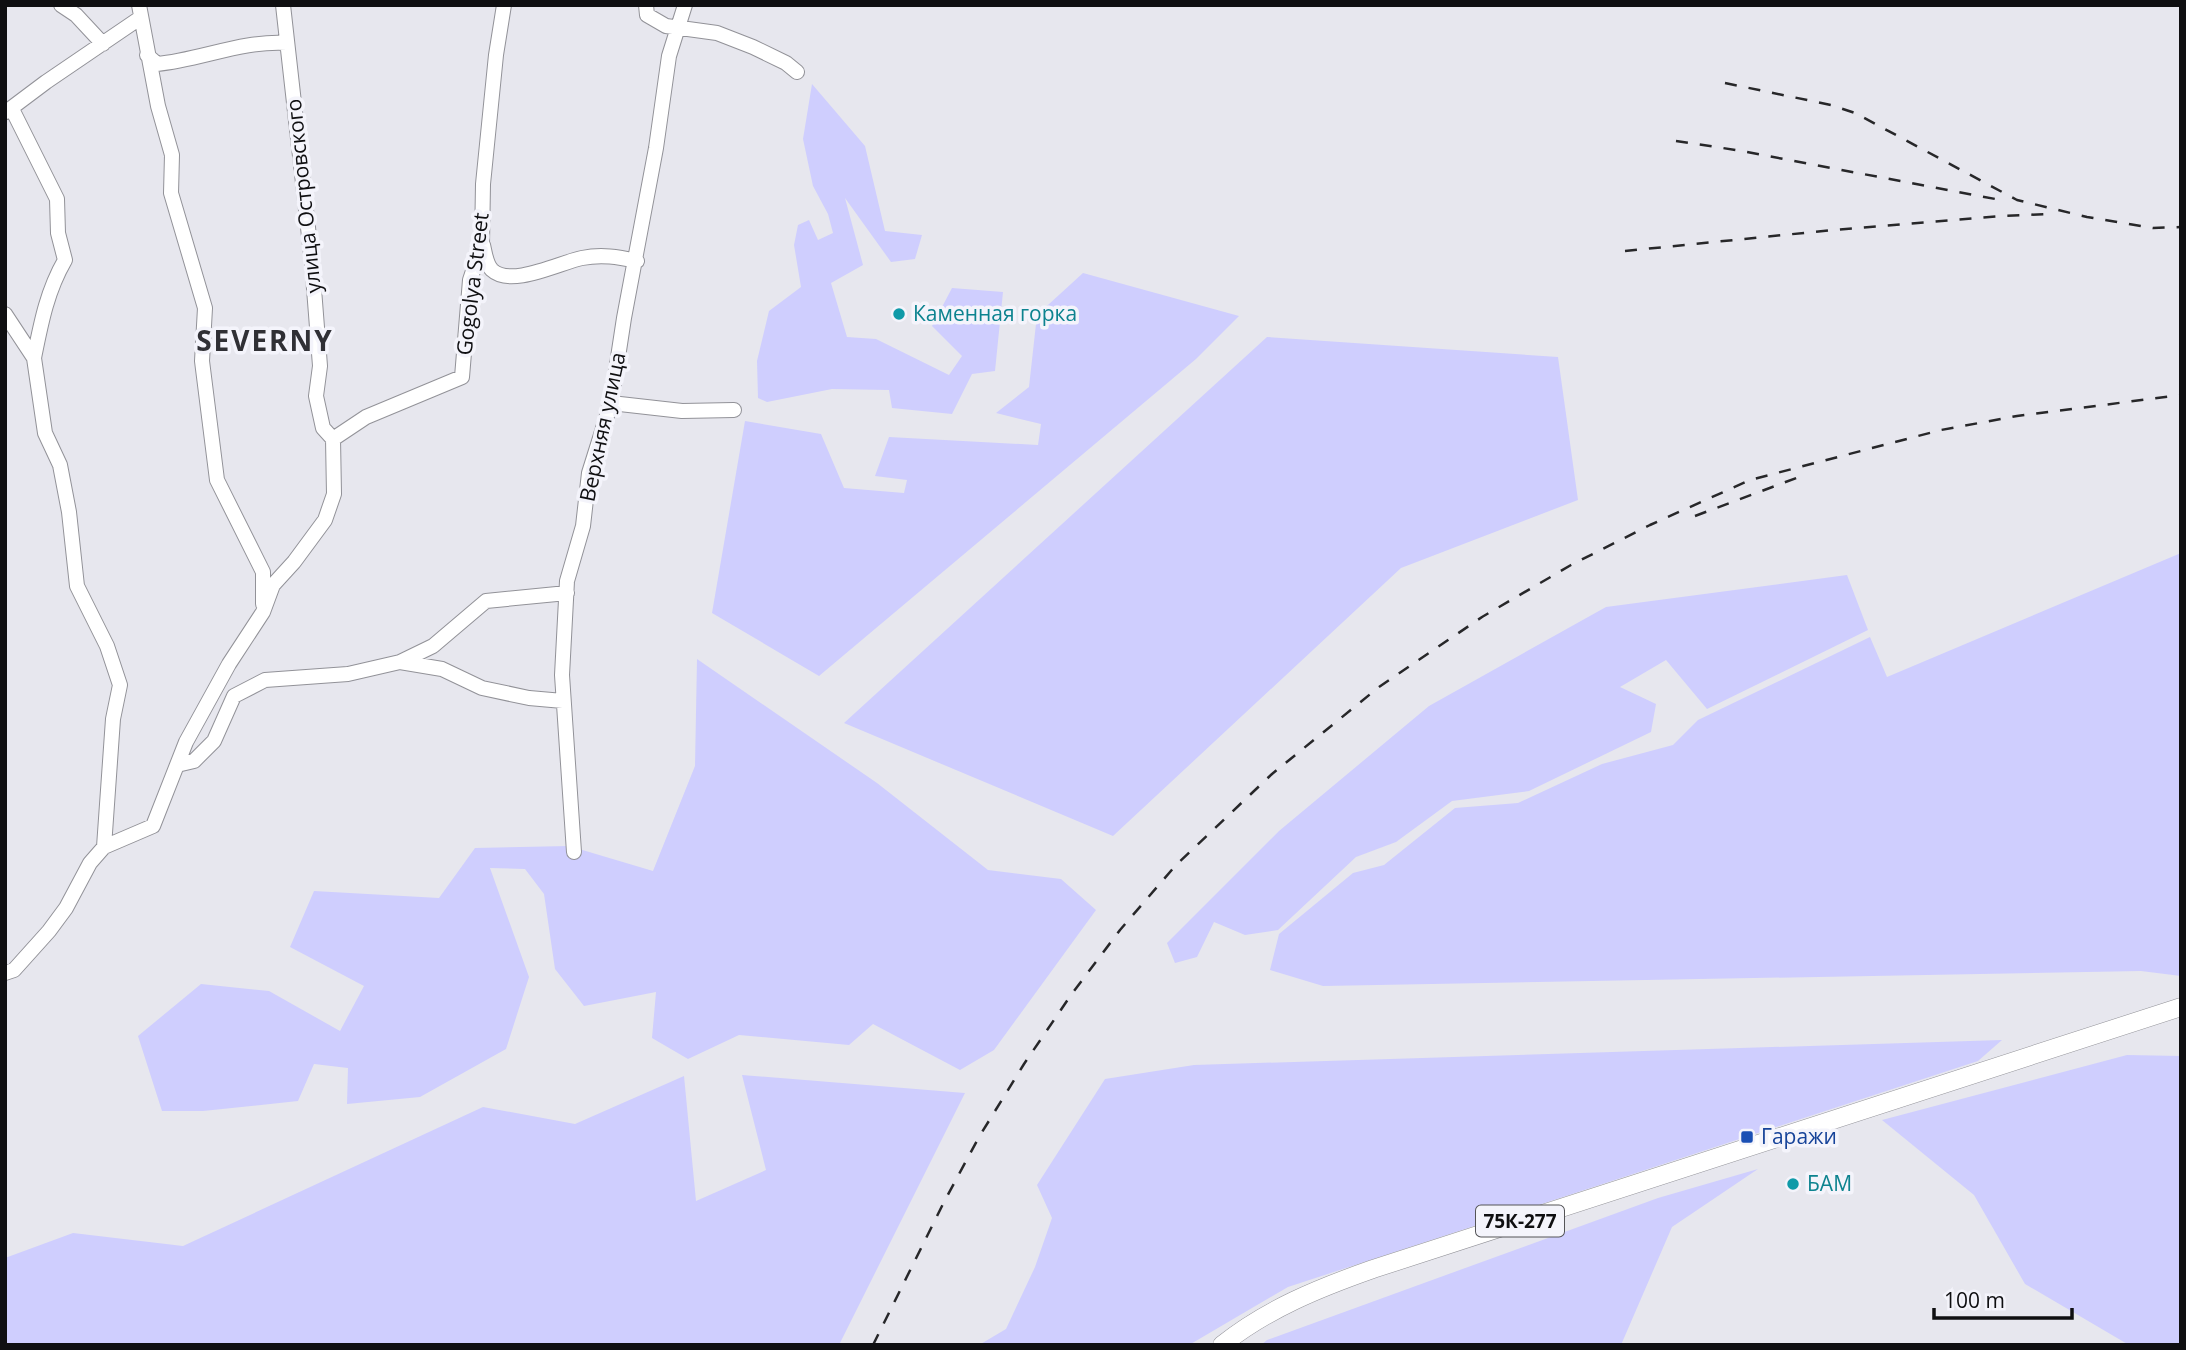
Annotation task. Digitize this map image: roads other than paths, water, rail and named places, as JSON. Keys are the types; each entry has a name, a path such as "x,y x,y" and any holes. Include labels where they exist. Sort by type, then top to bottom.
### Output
{"main road":[{"name":"75К-277","path":"1222,1345 1243,1328 1308,1292 1347,1278 2181,1007"}],"street":[{"path":"61,5 76,16 103,44"},
{"name":"улица Островского","path":"104,847 153,826 186,742 229,664 263,612 274,585 325,520 334,494 332,439 323,428 316,396 320,366 312,263 283,5"},
{"name":"Gogolya Street","path":"332,439 366,417 462,377 470,280 482,244 484,174 504,5"},
{"path":"646,5 647,15 666,26 717,33 786,63 797,72"},
{"name":"Верхняя улица","path":"574,852 562,675 567,581 583,526 589,472 611,403 624,318 637,261 669,56 685,5"},
{"path":"5,973 14,970 49,931 66,908 90,863 104,847 113,719 120,685 107,646 77,586 69,512 60,465 45,433 34,358 52,282 65,260 58,233 57,199 9,111 46,82 103,44 139,12"},
{"path":"139,12 158,106 172,155 172,193 205,307 202,361 217,480 263,572 263,612"},
{"path":"147,55 158,64 233,49 287,43"},
{"path":"482,244 487,263 493,272 505,276 554,268 580,258 609,255 637,261"},
{"path":"5,314 34,358"},
{"path":"611,403 682,411 734,410"},
{"path":"177,765 194,761 214,741 234,696 265,680 348,674 400,662 433,646 486,601 567,593"},
{"path":"400,662 442,669 482,688 529,698 564,701"}],"railway":[{"path":"1725,83 1831,105 1855,113 2017,200 2087,217 2153,228 2181,227"},
{"path":"1676,141 2006,201"},
{"path":"1625,251 1833,230 2048,214"},
{"path":"873,1345 979,1137 1024,1064 1120,930 1176,865 1272,774 1379,687 1482,617 1571,565 1650,525 1750,480 1941,430 2017,416 2181,395"},
{"path":"1695,516 1807,474"}],"place":[{"name":"Каменная горка","path":"899,314"},
{"name":"Гаражи","path":"1747,1137"},
{"name":"БАМ","path":"1793,1184"}],"district":[{"name":"SEVERNY","path":"265,341"}]}
